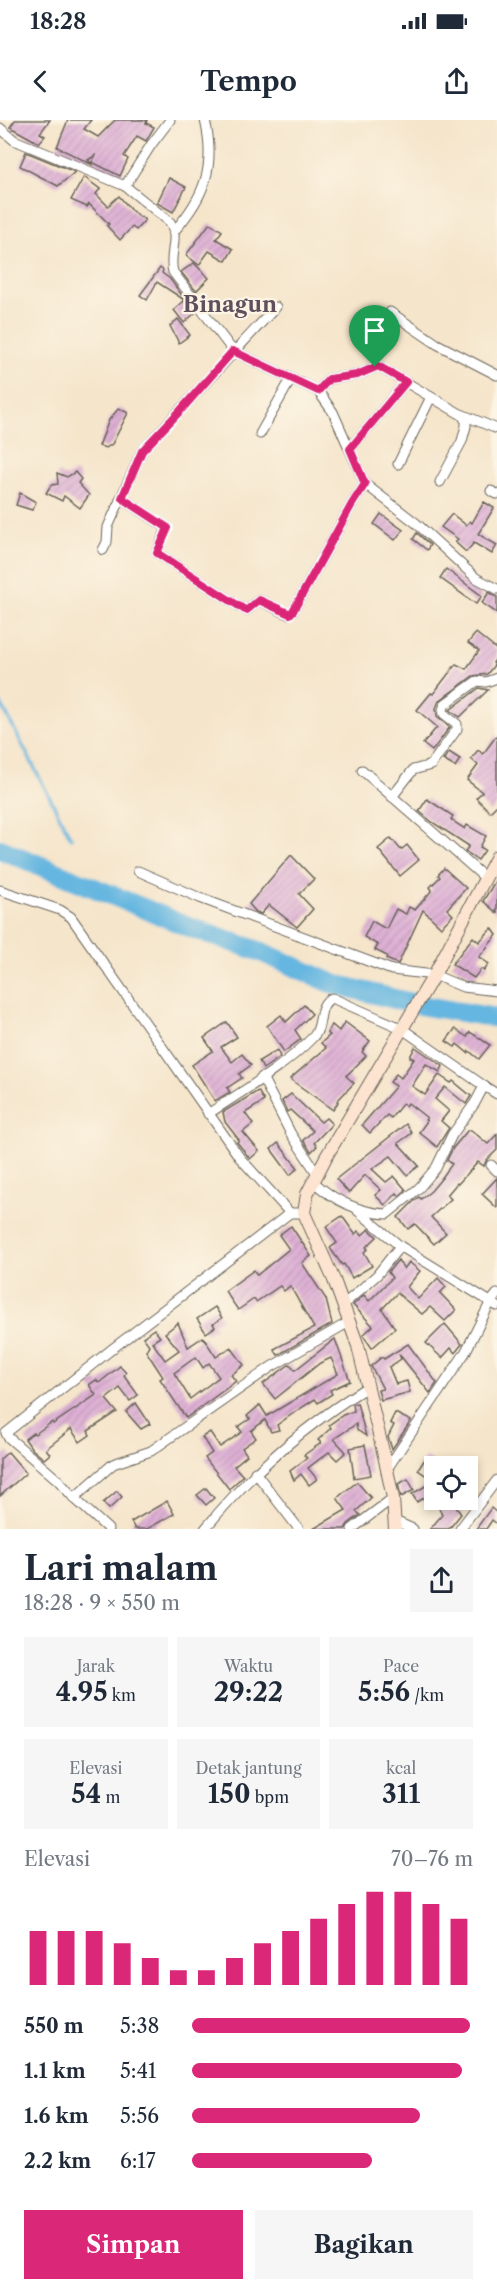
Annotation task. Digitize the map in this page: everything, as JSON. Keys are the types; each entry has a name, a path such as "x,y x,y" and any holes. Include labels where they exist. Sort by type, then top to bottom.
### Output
{"main road":[{"path":"395,1525 393,1498 358,1346 304,1213 307,1194 432,977 497,856"}],"street":[{"path":"125,186 170,120"},
{"path":"205,120 210,137 206,182 192,211 175,230 171,258 173,272 233,351 318,391 333,412 365,484 416,523 476,578 497,589"},
{"path":"0,128 14,140 125,186 170,222 175,230"},
{"path":"103,550 107,542 108,527 142,451 276,306"},
{"path":"390,312 437,344 497,375"},
{"path":"318,391 329,379 357,375 378,366 459,413 497,429"},
{"path":"260,434 291,379"},
{"path":"350,449 406,382"},
{"path":"398,464 431,397"},
{"path":"440,482 465,434 466,421 459,413"},
{"path":"122,498 168,528 157,553 245,610 259,600 288,614 293,611 365,484"},
{"path":"392,796 413,770 431,765 457,729 457,724 444,714 446,704 477,681 486,682 497,678"},
{"path":"362,770 484,877"},
{"path":"138,871 200,898 392,970 432,977 463,987 497,991"},
{"path":"0,890 60,910 71,917 208,1114 249,1169 282,1201 290,1213"},
{"path":"208,1114 262,1077 316,1035 323,1005 330,998 339,999 404,1025 497,1094"},
{"path":"262,1077 291,1134 326,1193 354,1207 378,1214 387,1214 419,1188 436,1168 452,1135 484,1086"},
{"path":"354,1207 400,1246 493,1305"},
{"path":"3,1436 112,1349 290,1213 304,1213"},
{"path":"343,1305 376,1275 400,1246"},
{"path":"387,1469 465,1353 497,1294"},
{"path":"74,1498 113,1464 151,1451 271,1367 349,1322"},
{"path":"205,1529 255,1473 342,1403 367,1387"},
{"path":"3,1436 8,1437 59,1481 108,1529"},
{"path":"255,1473 299,1529"},
{"path":"460,1529 497,1480"},
{"path":"352,1529 393,1498"},
{"path":"395,1525 413,1529"}],"building":[{"path":"15,120 50,120 40,133 45,136 39,143 10,127"},
{"path":"68,120 91,120 84,129 98,137 115,120 147,120 146,123 154,127 146,141 137,136 124,156 128,159 120,176 92,162 96,155 88,160 93,165 57,147"},
{"path":"26,152 75,172 58,186 20,166"},
{"path":"84,177 100,189 96,194 108,206 119,196 132,211 145,220 136,230 132,227 120,240 107,226 109,224 89,204 87,207 71,200"},
{"path":"169,178 186,187 173,212 157,203"},
{"path":"210,223 222,231 216,239 233,249 226,261 209,251 199,265 186,255"},
{"path":"194,263 209,278 196,291 181,272"},
{"path":"160,268 186,301 157,282 147,300 140,295"},
{"path":"184,301 195,313 184,323 174,310"},
{"path":"178,319 190,335 179,343 170,326"},
{"path":"119,408 128,413 112,444 106,448 99,446 109,420"},
{"path":"75,472 81,479 78,483 89,495 80,508 64,496 62,501 46,493 51,485 58,484 57,473 67,477"},
{"path":"20,493 36,502 32,510 16,505"},
{"path":"484,502 494,508 478,534 497,545 492,554 474,543 466,552 455,542 458,539 441,527 452,514 466,525 470,521 472,523"},
{"path":"381,514 403,530 395,540 374,524"},
{"path":"417,533 430,545 427,550 413,539"},
{"path":"446,569 482,596 476,604 440,578"},
{"path":"489,592 497,597 497,613 482,603"},
{"path":"476,633 497,650 497,657 493,663 495,664 487,674 473,676 439,701 436,708 437,716 450,727 432,751 423,744 437,727 417,710 431,693 433,694 456,664 466,669 479,651 468,643"},
{"path":"479,688 488,690 460,717 450,710"},
{"path":"497,735 497,805 490,812 476,798 482,792 467,780 478,765 471,759 478,750 483,754"},
{"path":"449,752 460,759 455,767 443,760"},
{"path":"427,799 453,816 451,820 465,829 467,825 486,836 480,847 485,850 478,860 465,851 469,846 419,811"},
{"path":"391,838 401,850 407,845 419,860 400,876 378,849"},
{"path":"291,855 314,879 299,894 313,909 297,927 269,905 261,914 249,904"},
{"path":"444,868 466,888 447,909 453,915 441,927 423,910 398,964 386,959 387,956 375,950 378,945 364,937 372,921 386,929 396,909 406,914 409,907 415,910 432,890 430,887 440,877 438,875"},
{"path":"497,878 497,913 483,901"},
{"path":"492,928 497,935 479,957 489,964 484,971 481,969 474,978 452,964 473,937 479,942"},
{"path":"304,1005 312,1014 295,1030 301,1039 284,1052 267,1026 281,1015 286,1022"},
{"path":"227,1022 237,1037 221,1047 232,1062 242,1054 251,1065 239,1074 242,1078 227,1088 230,1092 215,1101 192,1065 213,1051 204,1038"},
{"path":"345,1022 370,1041 362,1052 366,1056 346,1076 354,1083 337,1101 333,1110 290,1079 326,1048 321,1043 330,1035 327,1033 332,1025 339,1031"},
{"path":"455,1029 467,1037 470,1032 490,1045 479,1059 457,1044 455,1047 446,1041"},
{"path":"415,1047 443,1066 440,1072 426,1064 412,1086 425,1095 439,1075 451,1083 453,1081 471,1096 466,1104 445,1087 435,1099 449,1111 441,1121 449,1128 437,1147 419,1132 427,1118 408,1103 406,1106 403,1103 391,1118 387,1115 370,1133 362,1125 396,1086 390,1082 396,1074 401,1078 414,1059 410,1057"},
{"path":"277,1050 280,1057 263,1069 259,1061"},
{"path":"258,1091 264,1101 245,1113 253,1124 243,1132 259,1151 250,1159 225,1122 223,1112"},
{"path":"291,1094 321,1122 326,1118 332,1124 314,1143 317,1146 311,1152 303,1140 313,1131 290,1110 287,1112 282,1101"},
{"path":"406,1124 412,1133 398,1143 419,1166 407,1175 391,1156 372,1169 386,1182 394,1176 406,1190 399,1196 397,1193 385,1205 375,1195 381,1190 365,1175 349,1193 336,1179"},
{"path":"468,1130 488,1144 497,1134 497,1150 484,1166 478,1162 457,1183 447,1195 451,1199 431,1217 446,1233 434,1244 415,1224 408,1229 398,1217 415,1200 419,1197 421,1199 431,1191 441,1179 452,1164 447,1160 453,1148"},
{"path":"278,1143 298,1168 290,1175 271,1149"},
{"path":"497,1178 497,1208 482,1194"},
{"path":"342,1216 355,1234 358,1231 362,1235 369,1229 377,1237 364,1252 372,1266 352,1278 344,1264 342,1265 330,1248 337,1243 326,1227"},
{"path":"291,1226 311,1256 302,1263 326,1299 332,1324 278,1355 274,1349 314,1328 290,1286 284,1291 280,1286 256,1302 254,1299 238,1310 225,1291 254,1270 257,1275 289,1249 279,1235"},
{"path":"398,1260 404,1269 409,1262 420,1271 407,1287 418,1299 438,1278 446,1287 440,1293 456,1310 445,1321 430,1307 422,1314 397,1293 382,1309 395,1328 372,1348 363,1335 373,1326 353,1305 364,1295 369,1301 392,1278 388,1272"},
{"path":"215,1307 222,1318 206,1333 197,1319"},
{"path":"178,1323 188,1347 203,1337 216,1357 231,1347 244,1365 231,1375 236,1381 186,1418 160,1379 163,1377 146,1351 149,1345 143,1337 154,1329 160,1337 152,1342 165,1360 179,1350 165,1333","holes":["196,1357 203,1368 209,1363 219,1377 190,1399 174,1373"]},
{"path":"445,1324 462,1344 455,1353 451,1348 442,1358 426,1343"},
{"path":"335,1339 350,1381 330,1390 332,1394 318,1403 315,1399 298,1410 277,1425 279,1430 271,1432 265,1420 251,1431 256,1438 242,1448 247,1455 234,1466 243,1476 229,1489 205,1458 212,1453 202,1437 210,1432 220,1447 242,1432 238,1427 250,1419 247,1416 260,1405 267,1416 338,1374 331,1358 320,1363 275,1399 263,1384 290,1364 295,1370"},
{"path":"408,1344 437,1383 430,1393 399,1354 401,1359 389,1367 396,1384 407,1381 410,1392 381,1400 378,1390 383,1389 371,1366 382,1357 384,1359"},
{"path":"120,1366 138,1395 130,1401 120,1388 106,1399 117,1412 88,1431 90,1435 80,1442 71,1429 46,1449 50,1454 44,1459 32,1449 25,1439 52,1422 53,1424 96,1395 89,1385 96,1380 99,1383"},
{"path":"136,1403 150,1424 141,1429 126,1412"},
{"path":"357,1403 366,1436 357,1430 356,1424 334,1439 346,1452 337,1460 329,1452 308,1468 317,1479 309,1485 301,1474 294,1480 290,1471 307,1458 304,1455 321,1443 318,1440 331,1428 329,1425 343,1415 354,1411 353,1404"},
{"path":"395,1413 411,1421 392,1449 388,1437 394,1425 390,1423"},
{"path":"365,1445 371,1475 354,1478 350,1448"},
{"path":"8,1452 26,1473 0,1496 0,1459"},
{"path":"424,1460 424,1474 418,1470"},
{"path":"408,1479 414,1490 401,1497 398,1484"},
{"path":"357,1482 371,1498 356,1511 360,1515 345,1529 313,1529 346,1510 337,1498"},
{"path":"424,1487 424,1498 417,1502 412,1494"},
{"path":"206,1488 214,1498 206,1505 197,1495"},
{"path":"117,1491 122,1497 109,1509 103,1503"},
{"path":"167,1501 174,1514 147,1529 135,1529 131,1522"},
{"path":"491,1508 497,1513 497,1524 492,1520 486,1529 476,1529"},
{"path":"440,1510 458,1510 461,1514 449,1529 430,1529 442,1515"}],"waterway":[{"path":"0,702 71,838"},
{"path":"0,849 189,927 259,951 334,984 419,1005 497,1018"}],"district":[{"name":"Binagun","path":"230,304"}],"route":[{"path":"233,351 318,391 325,382 336,376 357,375 375,367 383,368 406,382 350,449 365,484 292,613 288,614 259,600 245,610 156,552 168,528 122,498 138,456 233,351"}]}
